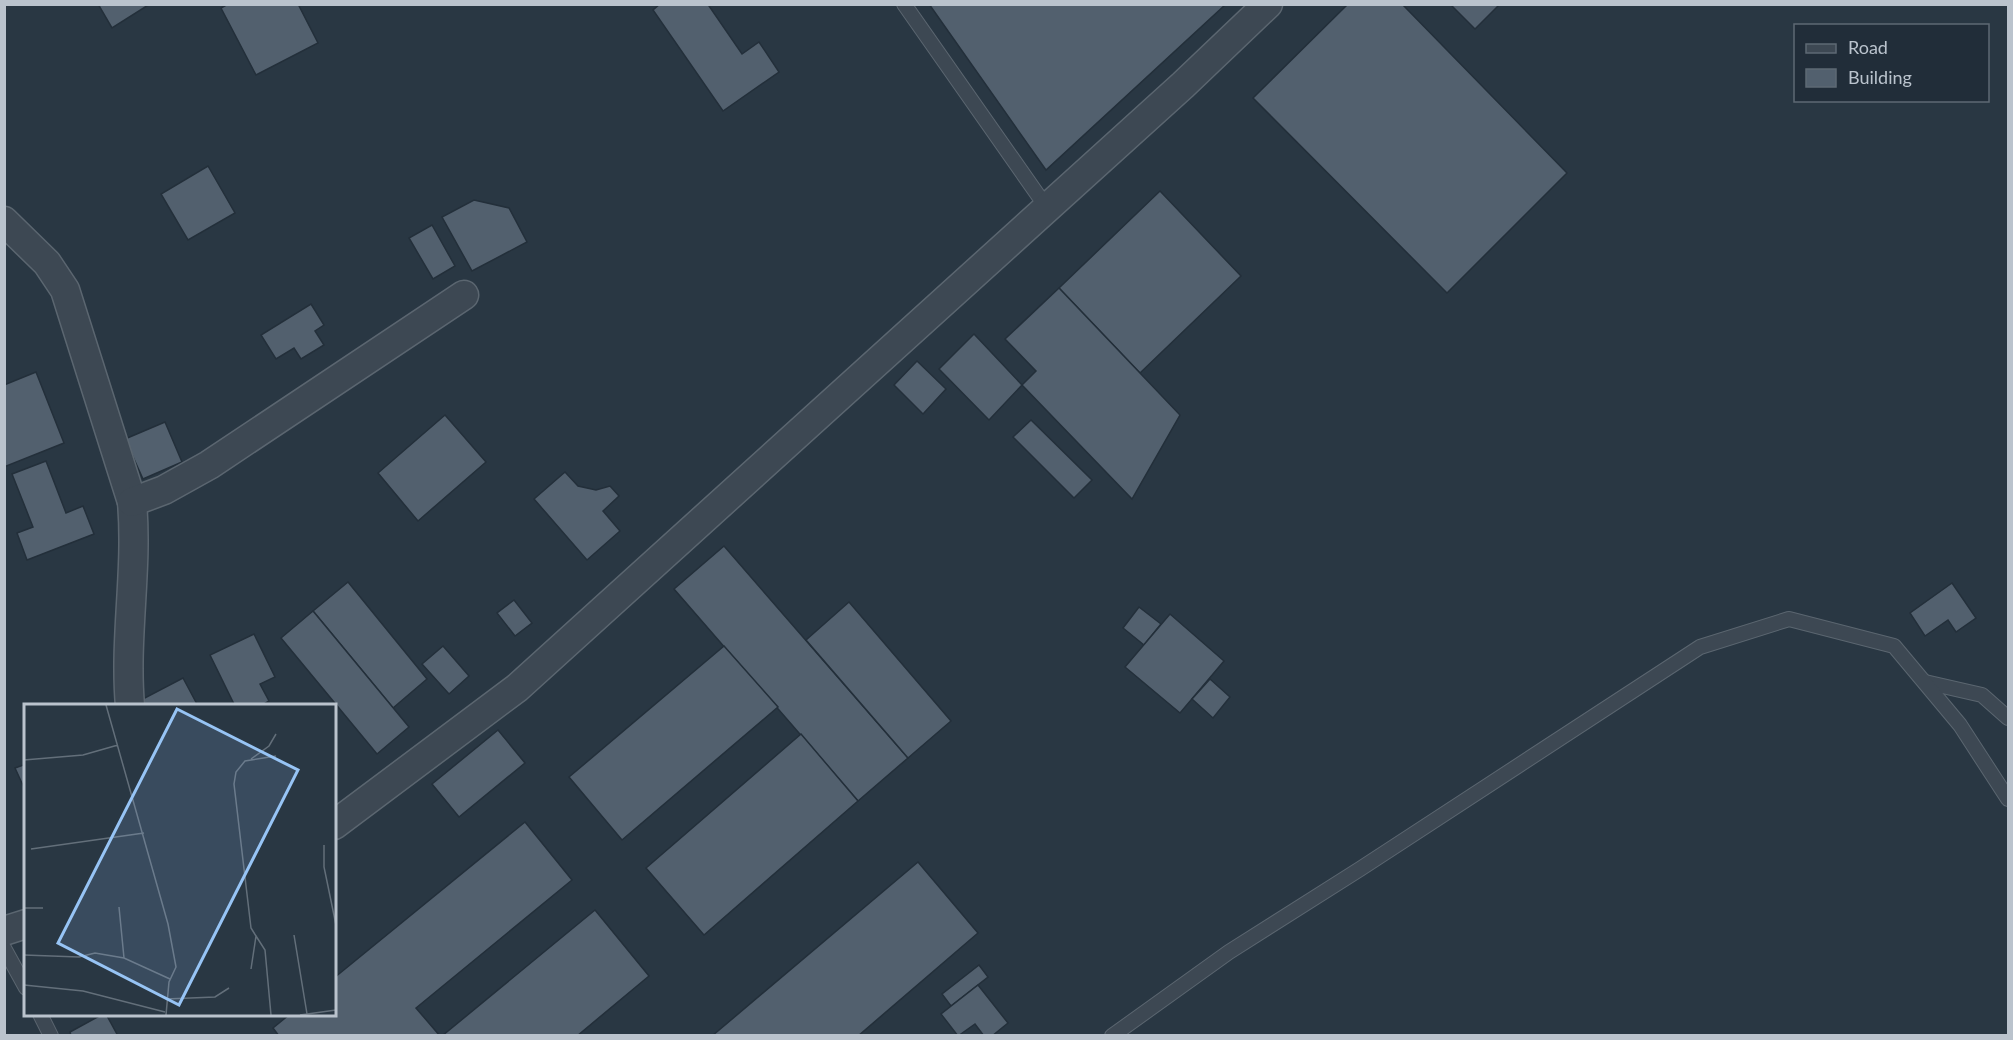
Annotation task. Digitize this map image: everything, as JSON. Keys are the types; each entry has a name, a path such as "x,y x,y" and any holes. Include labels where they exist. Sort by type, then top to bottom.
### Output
{"street":[{"path":"336,824 517,688 1183,85 1268,4"},
{"path":"4,221 47,263 65,290 132,502 134,528 127,679 130,704"},
{"path":"132,502 164,490 209,465 464,295"},
{"path":"4,931 24,925"}],"lane":[{"path":"904,4 1047,208"},
{"path":"1112,1035 1229,952 1370,863 1700,647 1789,620 1894,646 1960,725 2008,800"},
{"path":"1924,682 1982,695 2008,718"},
{"path":"4,948 24,984"},
{"path":"41,1016 51,1035"}],"building":[{"path":"98,4 150,4 112,28"},
{"path":"228,4 298,4 318,43 256,75 221,8"},
{"path":"660,4 712,4 709,6 742,54 759,42 779,72 723,111 653,10"},
{"path":"929,4 1226,4 1046,170"},
{"path":"1348,4 1402,4 1567,173 1447,293 1253,98"},
{"path":"1450,4 1500,4 1475,29"},
{"path":"208,166 235,213 188,240 161,194"},
{"path":"1160,191 1241,276 1140,373 1059,288"},
{"path":"474,200 509,208 527,242 472,271 442,217"},
{"path":"432,225 455,266 433,279 409,238"},
{"path":"1059,288 1180,415 1132,499 1022,385 1036,371 1005,339"},
{"path":"311,304 324,325 315,331 324,345 301,359 294,348 276,359 261,335"},
{"path":"974,334 1022,385 989,420 939,369"},
{"path":"917,361 946,389 923,414 894,385"},
{"path":"36,372 64,443 4,467 4,385"},
{"path":"445,415 486,462 418,521 378,473"},
{"path":"1031,420 1092,480 1074,498 1013,437"},
{"path":"165,422 182,462 143,479 125,439"},
{"path":"46,461 66,513 83,506 94,534 27,560 17,533 33,527 12,474"},
{"path":"565,472 578,486 596,490 610,486 619,496 603,511 620,531 587,560 534,499"},
{"path":"724,546 908,758 858,801 674,589"},
{"path":"348,582 427,679 393,708 313,611"},
{"path":"1952,583 1976,618 1956,632 1948,620 1925,636 1910,613"},
{"path":"514,600 532,623 515,636 497,613"},
{"path":"849,602 951,721 908,758 806,640"},
{"path":"1139,607 1161,624 1144,645 1123,628"},
{"path":"313,611 409,727 377,754 281,638"},
{"path":"1170,614 1224,661 1180,713 1125,667"},
{"path":"254,634 275,677 260,684 269,701 264,704 234,704 210,655"},
{"path":"443,646 469,676 449,694 422,664"},
{"path":"724,646 778,707 622,840 569,777"},
{"path":"183,678 197,704 138,704 137,702"},
{"path":"1210,679 1230,697 1213,718 1192,699"},
{"path":"498,730 525,763 459,817 432,784"},
{"path":"801,734 858,801 704,935 646,868"},
{"path":"24,765 24,788 15,768"},
{"path":"525,822 572,880 416,1008 440,1036 279,1036 273,1028 288,1016 336,1016 336,976"},
{"path":"918,862 978,933 858,1036 712,1036"},
{"path":"595,910 649,976 577,1036 442,1036"},
{"path":"979,965 988,977 951,1006 942,994"},
{"path":"978,985 1008,1023 992,1036 984,1036 975,1024 958,1036 941,1014"},
{"path":"99,1016 107,1016 118,1036 71,1036 70,1032"}]}
